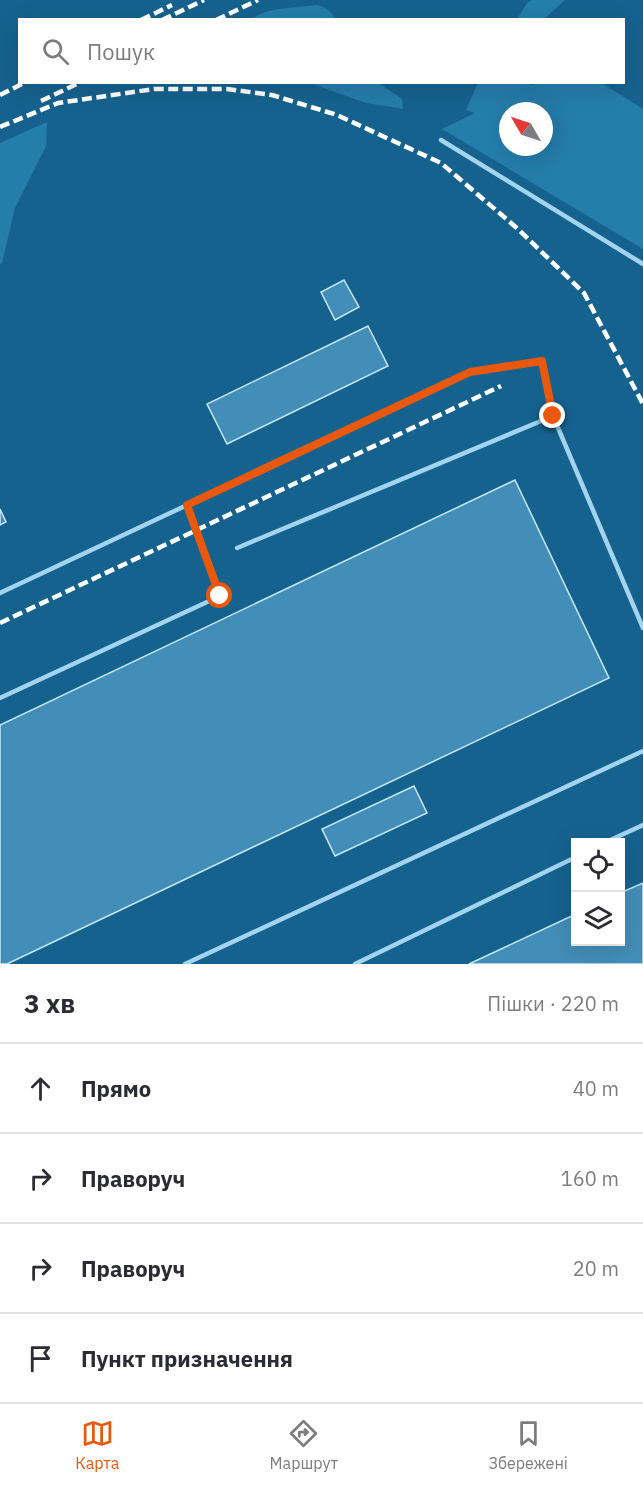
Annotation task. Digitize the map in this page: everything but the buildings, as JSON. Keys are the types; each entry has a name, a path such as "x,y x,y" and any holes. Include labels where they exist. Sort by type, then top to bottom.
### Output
{"lane":[{"path":"441,140 643,264"},
{"path":"0,593 470,372 542,361 553,416 643,628"},
{"path":"237,548 553,416"},
{"path":"0,698 220,596 187,505"},
{"path":"185,964 643,751"},
{"path":"616,838 643,825"},
{"path":"355,964 571,859"}],"shaded area":[{"path":"532,0 565,0 545,18 518,18 527,3"},
{"path":"316,5 327,9 334,18 254,18 274,10"},
{"path":"313,84 380,84 402,99 403,109 366,103"},
{"path":"478,84 604,84 643,109 643,249 442,129 475,113 466,110"},
{"path":"47,122 46,146 15,208 0,264 0,143"}],"railway":[{"path":"166,18 204,0"},
{"path":"220,18 258,0"},
{"path":"145,18 172,5"},
{"path":"0,95 22,84"},
{"path":"41,101 77,84"},
{"path":"0,127 58,103 154,89 227,89 272,95 337,115 441,163 518,229 584,293 643,404"},
{"path":"0,623 501,386"}],"route":[{"path":"220,596 187,505 470,372 542,361 553,416"}]}
